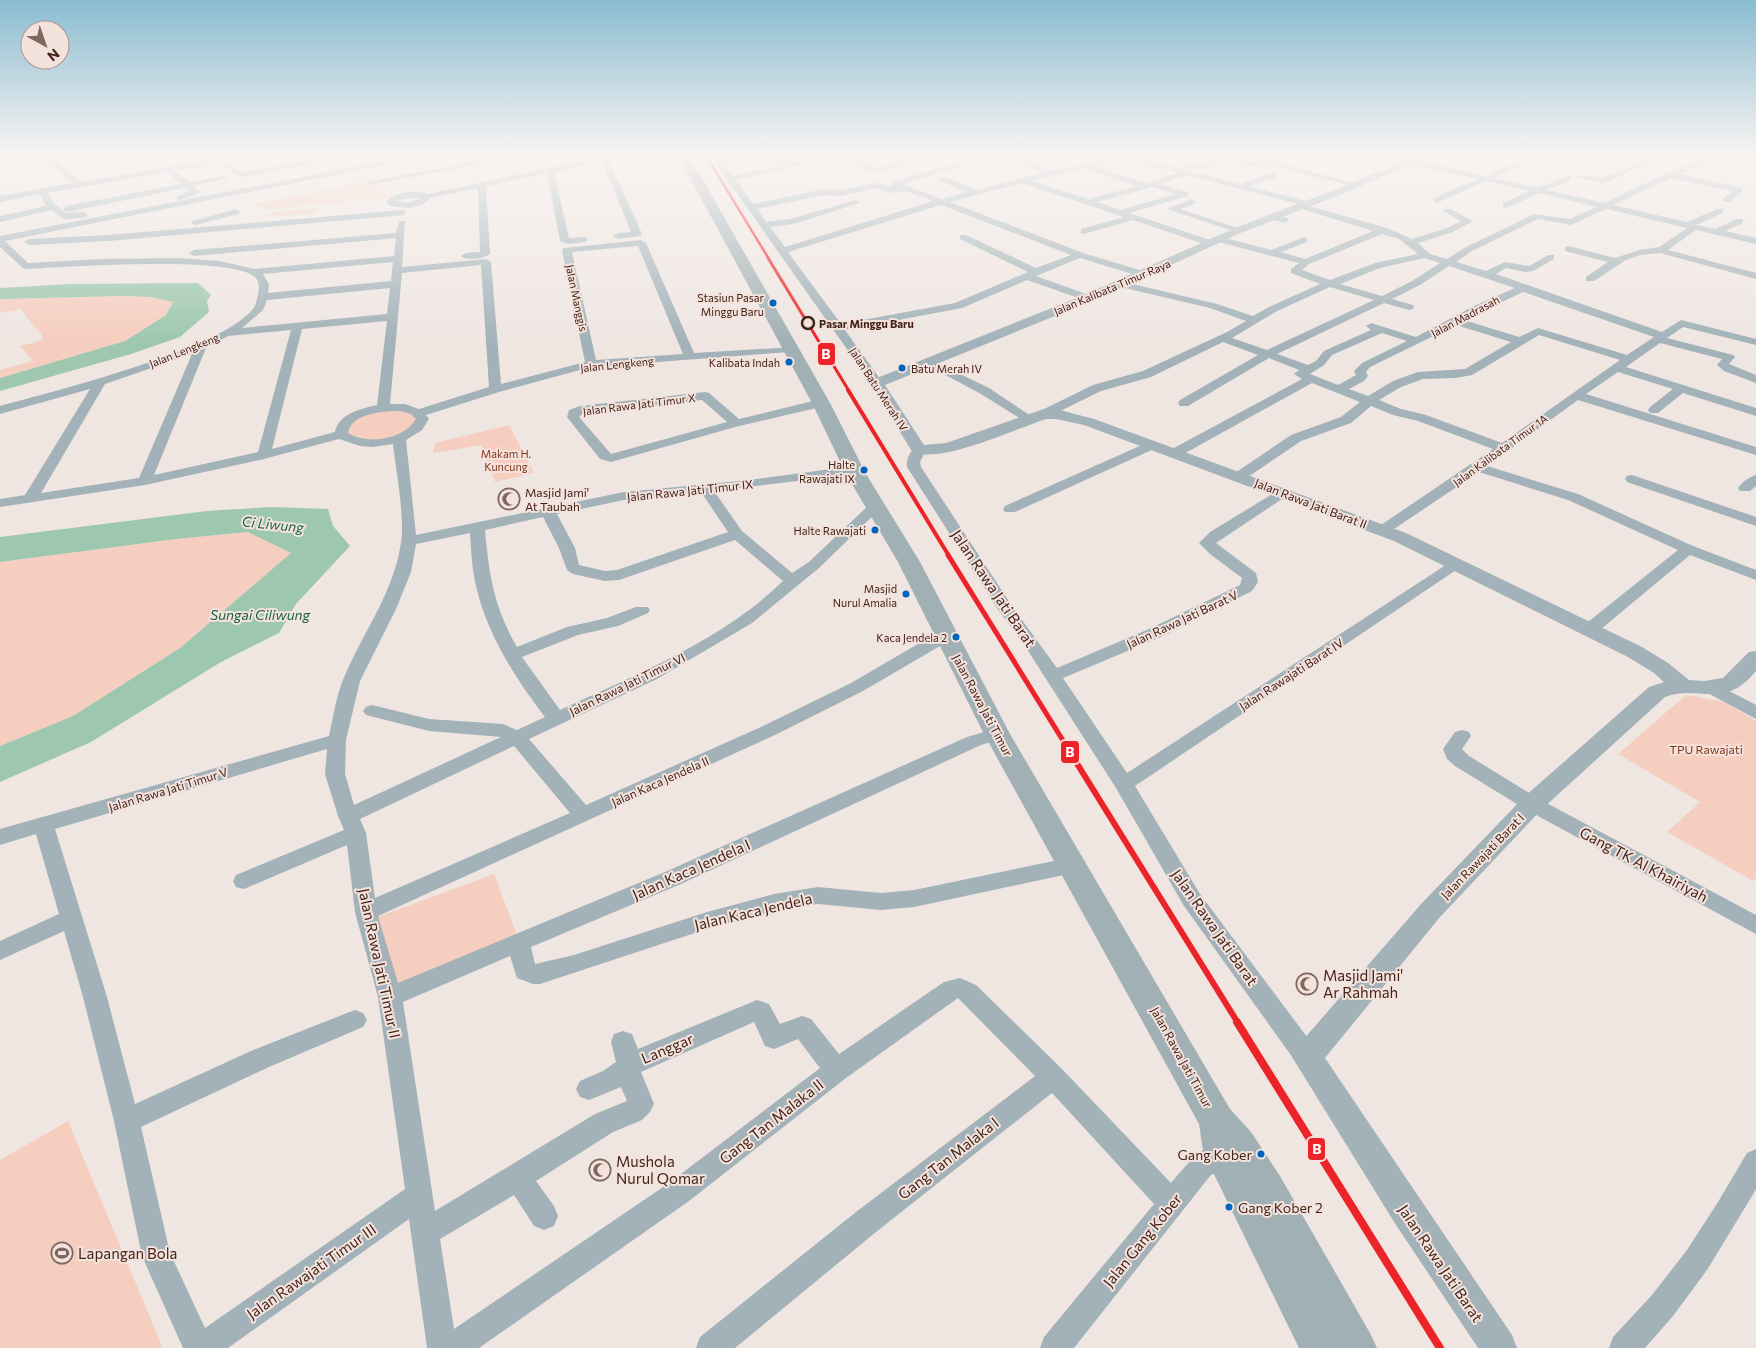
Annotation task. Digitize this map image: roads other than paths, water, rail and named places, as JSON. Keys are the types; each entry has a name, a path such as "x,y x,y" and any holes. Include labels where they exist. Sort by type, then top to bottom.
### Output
{"main road":[{"name":"Jalan Rawa Jati Timur","path":"717,217 821,403 854,470 909,562 946,636 986,737 1073,865 1226,1139 1322,1348"},
{"name":"Jalan Rawa Jati Timur","path":"1226,1139 1266,1189 1355,1348"}],"street":[{"path":"1,241 117,217"},
{"path":"136,235 215,217"},
{"path":"1,241 136,235 279,217"},
{"path":"383,408 398,264 400,235 398,217"},
{"path":"398,264 485,254 483,217"},
{"path":"559,217 564,241 637,234 630,217"},
{"name":"Jalan Batu Merah IV","path":"759,217 877,383 919,450"},
{"path":"765,225 792,222 809,217"},
{"path":"782,251 888,217"},
{"path":"981,217 1080,255 1142,274"},
{"path":"1127,217 1214,241 1306,262"},
{"path":"1197,217 1239,230"},
{"path":"1272,217 1285,220"},
{"name":"Jalan Kalibata Timur Raya","path":"877,383 1088,298 1272,217"},
{"name":"Jalan Madrasah","path":"1342,217 1384,230 1411,242 1424,255 1515,283 1522,288"},
{"path":"1411,242 1450,230 1468,221 1459,217"},
{"path":"1184,403 1268,354 1384,300 1469,249 1534,217"},
{"path":"1541,217 1571,222 1582,217"},
{"path":"1654,217 1756,241"},
{"path":"1661,250 1690,226 1708,217"},
{"path":"1084,231 1130,218"},
{"path":"1716,232 1740,221"},
{"path":"1384,230 1306,262 1295,271 1330,284 1409,307"},
{"path":"1,241 26,266 183,258 400,235"},
{"path":"963,237 1036,272"},
{"path":"1271,253 1304,240"},
{"name":"Jalan Manggis","path":"591,364 567,250 641,243 690,357"},
{"path":"1568,249 1615,261"},
{"path":"1590,279 1615,261 1637,251 1661,250 1756,276"},
{"path":"839,328 958,306 1080,255"},
{"path":"929,362 1036,416 1097,388 1147,374 1222,338 1281,305 1330,284 1378,265 1424,255"},
{"path":"1486,275 1505,266 1530,270 1551,257"},
{"path":"183,258 254,272 262,276 264,284 263,297 396,284"},
{"path":"254,272 398,264 486,262 495,390"},
{"path":"1026,276 1088,298"},
{"path":"1120,284 1213,306 1254,320"},
{"path":"1522,288 1661,337 1729,357 1722,365 1756,379"},
{"name":"Jalan Madrasah","path":"1340,389 1360,378 1362,376 1360,371 1366,365 1418,341 1478,308 1522,288"},
{"name":"Jalan Lengkeng","path":"0,410 100,382 201,346 228,333 259,308 263,297"},
{"path":"228,333 297,328 392,317"},
{"path":"1348,318 1418,341"},
{"path":"1454,321 1522,342"},
{"name":"Jalan Kalibata Timur 1A","path":"1383,530 1477,467 1615,367 1681,323 1756,342"},
{"path":"264,455 297,328"},
{"path":"1174,453 1309,374 1328,353 1382,329"},
{"path":"1240,476 1296,438 1346,420 1369,400 1415,377 1468,372 1538,331 1628,359"},
{"path":"1222,338 1268,354 1340,389 1503,448"},
{"path":"145,481 201,346"},
{"name":"Jalan Lengkeng","path":"419,413 591,364 790,349"},
{"path":"1615,367 1756,412"},
{"path":"30,499 100,382"},
{"path":"1654,410 1682,388"},
{"path":"1576,395 1756,451"},
{"name":"Jalan Rawa Jati Timur X","path":"736,423 705,396 580,410 573,413 572,417 605,456 611,458 736,423 821,403"},
{"path":"383,408 405,408 419,413 423,419 421,426 400,441 356,442 346,439 341,434 341,428 346,422 356,416 383,408"},
{"name":"Jalan Rawa Jati Barat II","path":"919,450 948,448 1036,416 1056,414 1081,419 1383,530 1457,564 1547,611 1650,661 1682,686"},
{"path":"0,504 145,481 264,455 341,434"},
{"name":"Jalan Rawa Jati Timur II","path":"400,441 410,541 403,572 388,609 352,681 337,740 335,774 352,824 366,912 397,994 424,1233 442,1348"},
{"path":"1010,509 1151,445"},
{"name":"Jalan Rawa Jati Barat","path":"919,450 913,462 914,467 1007,611 1053,676 1124,784 1192,900 1307,1057 1408,1214 1499,1348"},
{"path":"1477,467 1572,497 1688,549 1756,575"},
{"name":"Jalan Rawa Jati Timur IX","path":"410,541 624,496 854,470"},
{"path":"1632,479 1756,522"},
{"path":"1745,488 1756,479"},
{"path":"705,488 737,534 792,581"},
{"name":"Jalan Rawa Jati Barat V","path":"1053,676 1155,633 1246,588 1250,582 1250,576 1207,543 1214,535 1284,494"},
{"name":"Jalan Rawa Jati Timur VI","path":"244,881 516,737 651,675 746,620 814,565 876,506"},
{"path":"548,512 564,542 572,567 579,571 605,576 630,572 737,534"},
{"path":"477,527 484,590 494,617 513,655 556,719"},
{"path":"1589,630 1688,549"},
{"name":"Jalan Rawajati Barat IV","path":"1124,784 1457,564"},
{"path":"513,655 573,631 612,622 642,610"},
{"name":"Jalan Kaca Jendela II","path":"366,912 687,769 804,714 857,687 946,636"},
{"name":"Jalan Rawajati Barat I","path":"1307,1057 1431,910 1532,804 1657,692 1665,688 1682,686 1710,687 1731,683 1737,679 1756,657"},
{"path":"1710,687 1756,713"},
{"path":"372,711 429,725 503,730 516,737 583,815"},
{"name":"Gang TK Al Khairiyah","path":"1462,736 1452,746 1455,756 1532,804 1756,925"},
{"name":"Jalan Kaca Jendela I","path":"397,994 673,878 986,737"},
{"name":"Jalan Rawa Jati Timur V","path":"0,838 337,740"},
{"path":"44,826 95,997 111,1058 127,1121 156,1256 200,1348"},
{"name":"Jalan Kaca Jendela","path":"519,943 525,971 532,974 540,974 587,961 659,935 751,909 810,895 890,901 958,892 1049,869 1073,865"},
{"path":"0,951 71,918"},
{"name":"Gang Tan Malaka II","path":"453,1348 679,1192 837,1070 952,990 960,988 968,992 1053,1077"},
{"name":"Langgar","path":"424,1233 518,1178 607,1121 639,1108 640,1104 627,1058 757,1010 760,1011 774,1038 802,1026 837,1070"},
{"path":"127,1121 260,1059 355,1020"},
{"path":"589,1090 612,1078 627,1058"},
{"path":"1053,1077 1171,1203"},
{"name":"Gang Tan Malaka I","path":"711,1348 866,1222 1053,1077"},
{"name":"Jalan Gang Kober","path":"1055,1348 1171,1203 1226,1139"},
{"path":"1624,1348 1641,1331 1691,1268 1730,1211 1756,1162"},
{"path":"518,1178 544,1216"},
{"name":"Jalan Rawajati Timur III","path":"200,1348 420,1195"}],"water":[{"path":"198,283 211,295 207,301 209,312 180,337 131,354 0,391 0,378 125,341 166,315 173,302 150,297 123,296 0,299 0,288 70,284"},
{"name":"Sungai Ciliwung","path":"270,507 328,509 333,526 350,546 296,604 279,633 221,662 91,742 0,782 0,746 73,716 180,648 291,553 248,532 176,539 0,562 0,537 207,511"}],"place":[{"name":"Stasiun Pasar Minggu Baru","path":"773,303"},
{"name":"Pasar Minggu Baru","path":"808,323"},
{"name":"Kalibata Indah","path":"789,362"},
{"name":"Batu Merah IV","path":"902,368"},
{"name":"Halte Rawajati IX","path":"864,470"},
{"name":"Masjid Jami' At Taubah","path":"509,499"},
{"name":"Halte Rawajati","path":"875,530"},
{"name":"Masjid Nurul Amalia","path":"906,594"},
{"name":"Kaca Jendela 2","path":"956,637"},
{"name":"Masjid Jami' Ar Rahmah","path":"1307,984"},
{"name":"Gang Kober","path":"1261,1154"},
{"name":"Mushola Nurul Qomar","path":"600,1170"},
{"name":"Gang Kober 2","path":"1229,1207"},
{"name":"Lapangan Bola","path":"62,1253"}],"park label":[{"name":"Makam H. Kuncung","path":"506,459"},
{"name":"TPU Rawajati","path":"1706,749"}],"water label":[{"name":"Ci Liwung","path":"273,524"}]}
